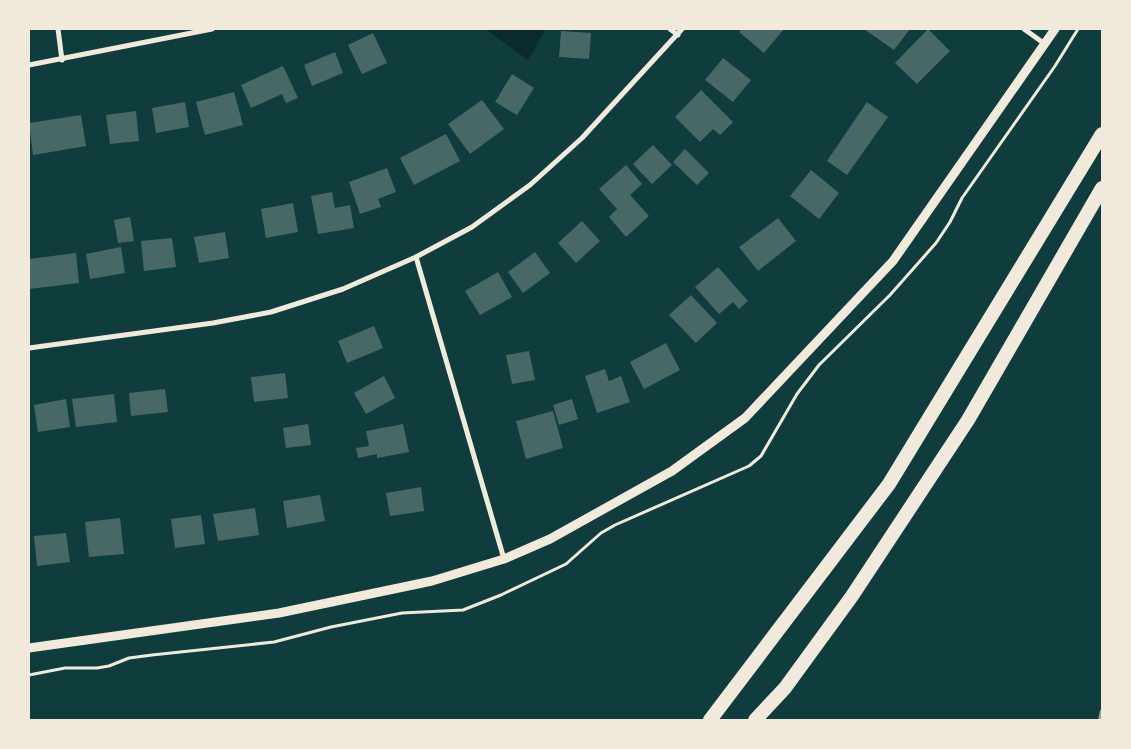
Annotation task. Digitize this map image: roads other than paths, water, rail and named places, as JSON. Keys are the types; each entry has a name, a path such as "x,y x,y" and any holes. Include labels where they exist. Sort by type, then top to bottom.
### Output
{"highway":[{"path":"710,720 889,484 1102,134"},
{"path":"755,720 785,688 847,604 958,436 1102,188"}],"street":[{"path":"58,29 62,60"},
{"path":"29,65 212,29"},
{"path":"670,29 678,35"},
{"path":"29,348 213,323 271,312 343,290 416,257 472,227 530,185 582,138 682,29"},
{"path":"1024,29 1045,44"},
{"path":"29,648 280,613 432,581 504,559 550,539 672,471 745,418 893,261 1055,29"},
{"path":"416,257 504,559"}],"water":[{"path":"485,29 546,29 528,60"}],"railway":[{"path":"1100,720 1102,711"}]}
